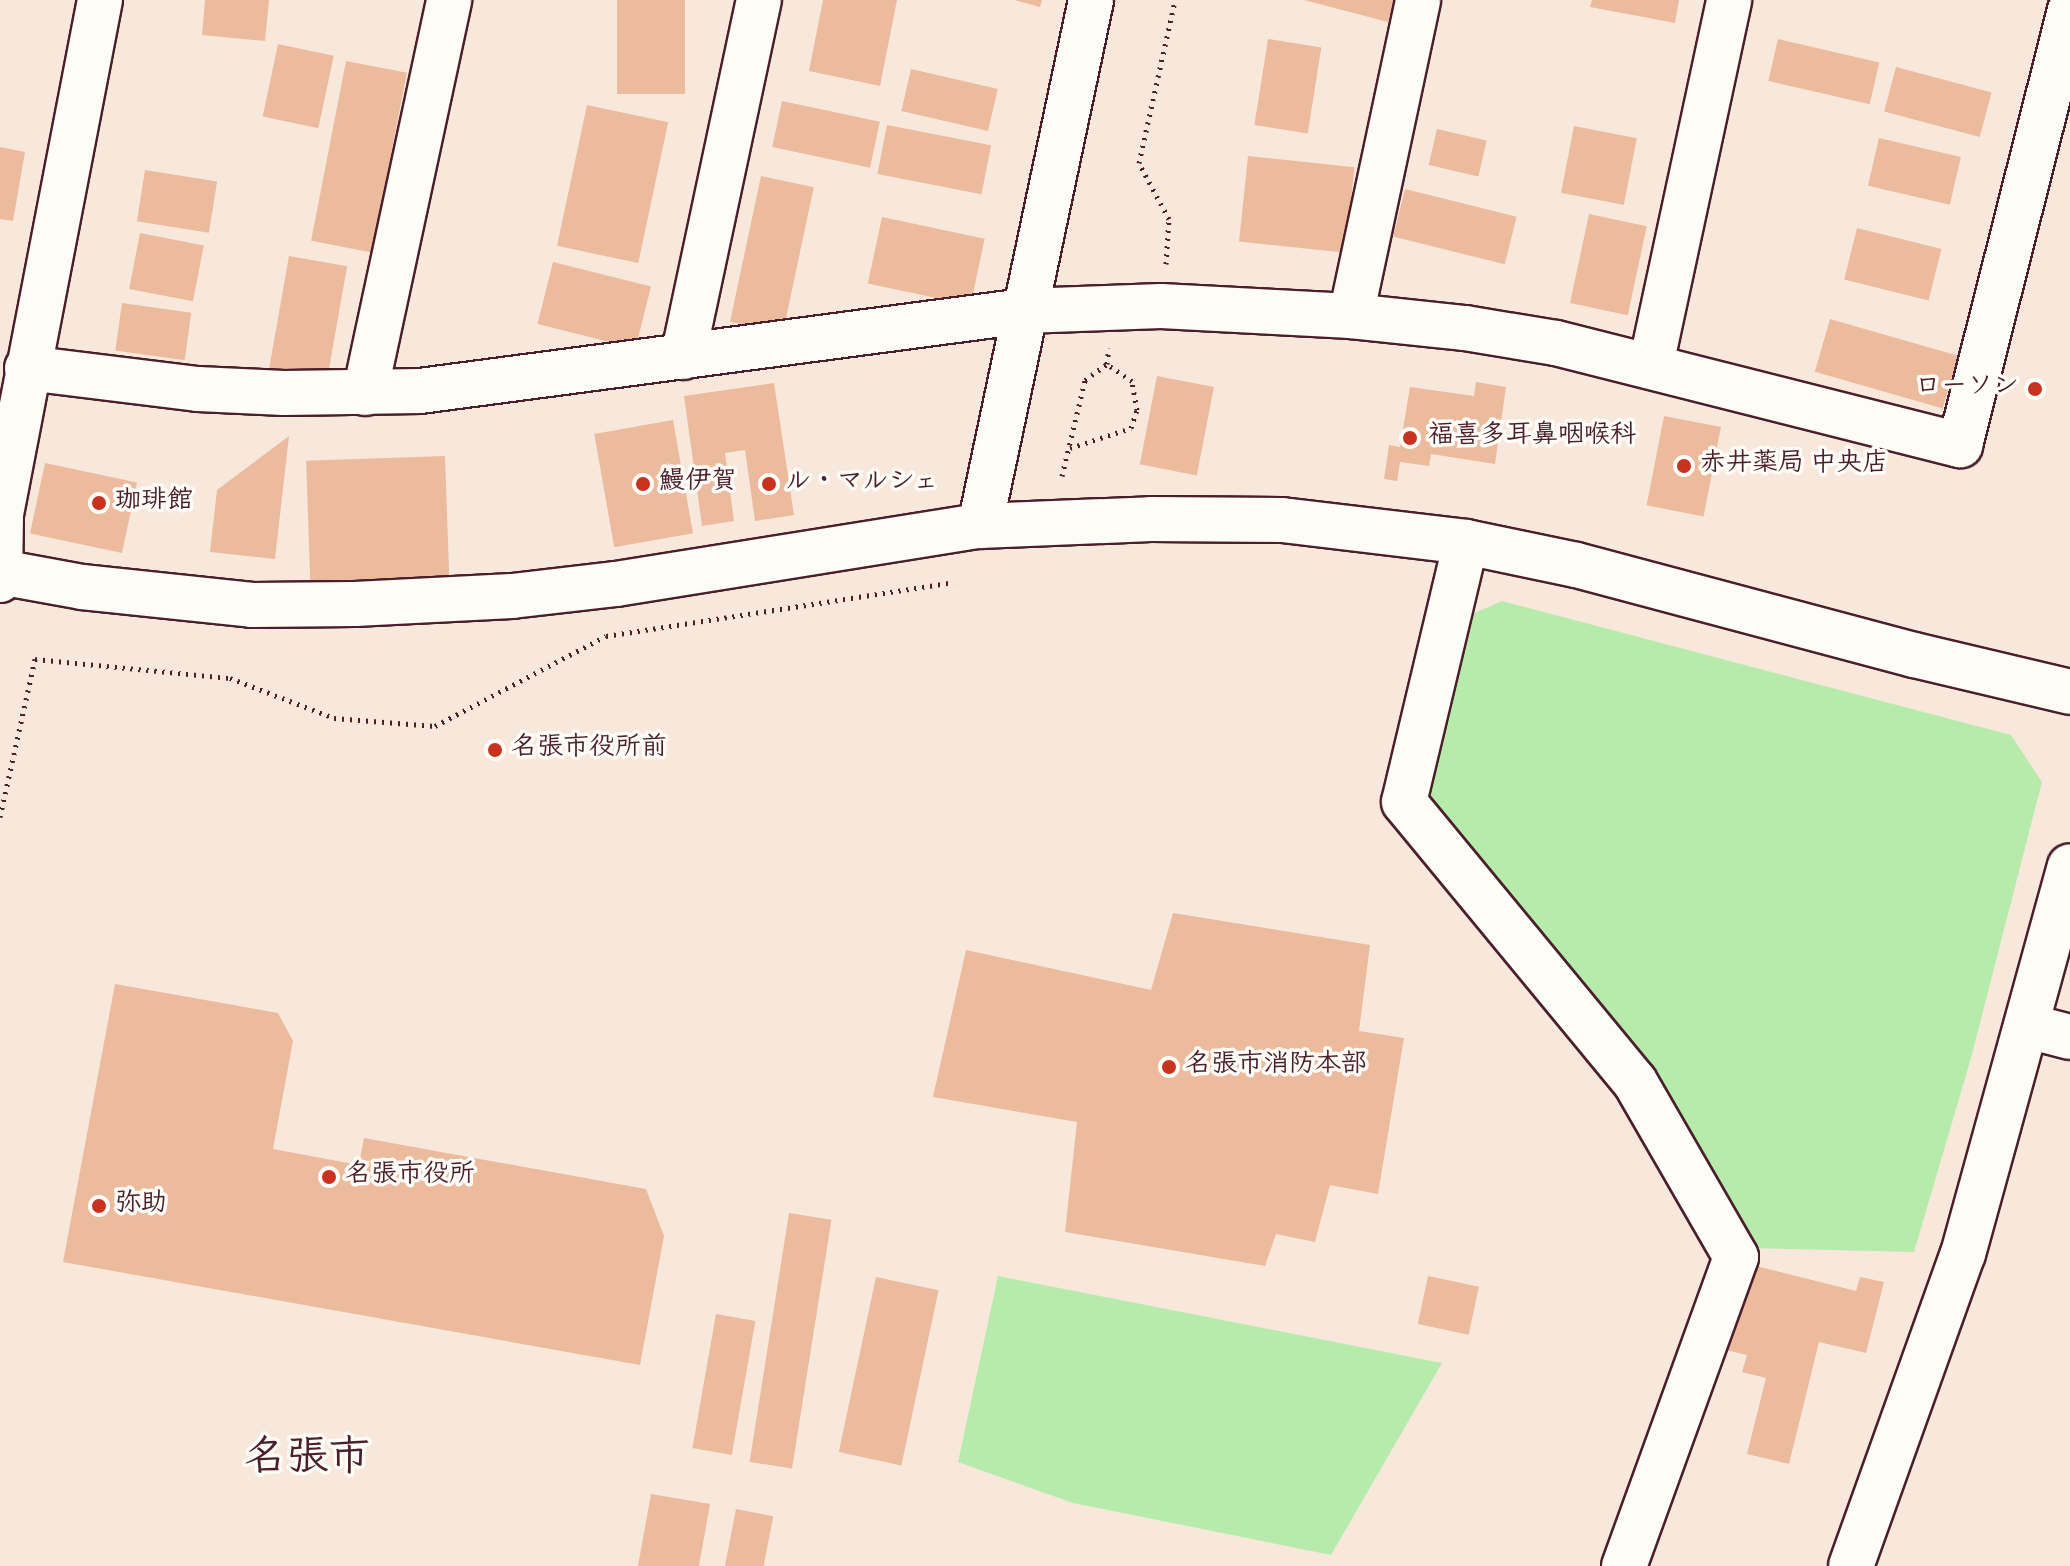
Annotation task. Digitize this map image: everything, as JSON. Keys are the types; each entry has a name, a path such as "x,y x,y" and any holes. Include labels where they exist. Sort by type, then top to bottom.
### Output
{"street":[{"path":"100,0 1,514 1,575 252,605 355,604 512,596 616,584 980,526 1151,519 1282,520 1466,542 1576,565 1914,655 2070,692"},
{"path":"365,393 449,0"},
{"path":"683,357 759,0"},
{"path":"980,526 1091,0"},
{"path":"1351,316 1418,0"},
{"path":"1651,365 1729,0"},
{"path":"27,368 198,389 365,393 500,383 1024,311 1161,306 1351,316 1480,330 1651,365 1960,445 2070,9"},
{"path":"1466,542 1404,802 1635,1082 1736,1257 1624,1566"},
{"path":"1851,1566 1963,1254 2070,866"},
{"path":"2028,1026 2070,1037"}],"path":[{"path":"1161,306 1169,219 1139,163 1175,0"},
{"path":"1062,476 1085,380 1107,364 1115,307"},
{"path":"1070,448 1131,428 1137,410 1132,381 1107,364"},
{"path":"0,817 35,659 230,678 334,718 435,726 606,636 954,582"}],"green space":[{"path":"1502,601 2011,735 2042,782 1971,1058 1914,1252 1750,1248 1437,815 1427,780 1468,616"},
{"path":"998,1276 1442,1363 1331,1555 1073,1503 958,1462"}],"building":[{"path":"205,0 269,0 265,41 202,35"},
{"path":"617,0 685,0 685,94 617,94"},
{"path":"823,0 897,0 880,86 809,71"},
{"path":"1014,0 1042,0 1040,7"},
{"path":"1304,0 1394,0 1388,22"},
{"path":"1592,0 1679,0 1675,23 1590,7"},
{"path":"1268,39 1321,47 1308,133 1254,125"},
{"path":"1778,39 1879,62 1870,104 1768,81"},
{"path":"278,44 334,56 318,128 263,116"},
{"path":"346,61 407,73 372,252 311,241"},
{"path":"1896,67 1992,93 1980,137 1884,111"},
{"path":"911,69 998,89 988,131 901,111"},
{"path":"782,101 880,122 870,168 772,147"},
{"path":"587,105 668,122 638,263 557,246"},
{"path":"887,125 991,145 982,194 877,174"},
{"path":"1574,126 1637,138 1624,205 1561,193"},
{"path":"1437,129 1487,140 1478,177 1429,165"},
{"path":"1879,138 1961,157 1950,205 1868,186"},
{"path":"0,147 25,152 13,221 0,219"},
{"path":"1248,156 1354,167 1345,253 1239,242"},
{"path":"145,170 217,181 209,233 137,221"},
{"path":"761,176 814,187 783,333 730,322"},
{"path":"1405,189 1517,217 1505,264 1393,237"},
{"path":"1589,214 1647,226 1628,315 1570,303"},
{"path":"882,217 985,239 971,305 868,284"},
{"path":"1857,228 1941,249 1929,300 1844,279"},
{"path":"140,233 204,245 193,301 129,289"},
{"path":"289,256 347,266 326,383 268,373"},
{"path":"553,262 651,286 636,349 538,324"},
{"path":"122,303 191,313 185,360 115,351"},
{"path":"1830,319 1958,356 1943,409 1815,372"},
{"path":"1157,376 1214,387 1197,475 1140,464"},
{"path":"1476,382 1506,387 1495,464 1431,454 1429,466 1400,462 1397,481 1384,479 1389,445 1400,447 1410,387 1474,396"},
{"name":"ル・マルシェ","path":"774,383 794,515 755,521 745,450 725,453 734,521 702,526 684,396"},
{"name":"赤井薬局 中央店","path":"1664,416 1721,427 1704,516 1647,505"},
{"name":"鰻伊賀","path":"673,420 693,533 614,547 594,434"},
{"path":"289,436 275,559 210,552 217,490"},
{"path":"445,456 449,577 310,582 306,461"},
{"path":"45,463 137,483 122,553 30,533"},
{"name":"名張市消防本部","path":"1173,913 1370,945 1359,1031 1404,1038 1378,1194 1330,1185 1315,1242 1276,1234 1265,1266 1065,1232 1077,1122 933,1097 966,950 1151,990"},
{"name":"名張市役所","path":"115,984 278,1013 293,1041 273,1149 359,1165 364,1138 646,1189 664,1236 640,1365 63,1262"},
{"path":"789,1213 831,1220 792,1469 750,1462"},
{"path":"1744,1263 1856,1291 1860,1277 1884,1282 1866,1353 1819,1342 1789,1464 1747,1454 1766,1378 1742,1372 1747,1355 1722,1349"},
{"path":"1428,1276 1479,1287 1469,1335 1418,1324"},
{"path":"876,1277 939,1290 901,1465 839,1452"},
{"path":"716,1314 755,1321 732,1455 692,1448"},
{"path":"651,1494 710,1504 699,1566 638,1566"},
{"path":"736,1509 773,1516 764,1566 725,1566"}],"place":[{"name":"ローソン","path":"2035,389"},
{"name":"福喜多耳鼻咽喉科","path":"1410,438"},
{"name":"赤井薬局 中央店","path":"1684,466"},
{"name":"鰻伊賀","path":"643,484"},
{"name":"ル・マルシェ","path":"769,484"},
{"name":"珈琲館","path":"99,503"},
{"name":"名張市役所前","path":"495,750"},
{"name":"名張市消防本部","path":"1169,1067"},
{"name":"名張市役所","path":"329,1177"},
{"name":"弥助","path":"99,1206"}],"district":[{"name":"名張市","path":"307,1462"}]}
